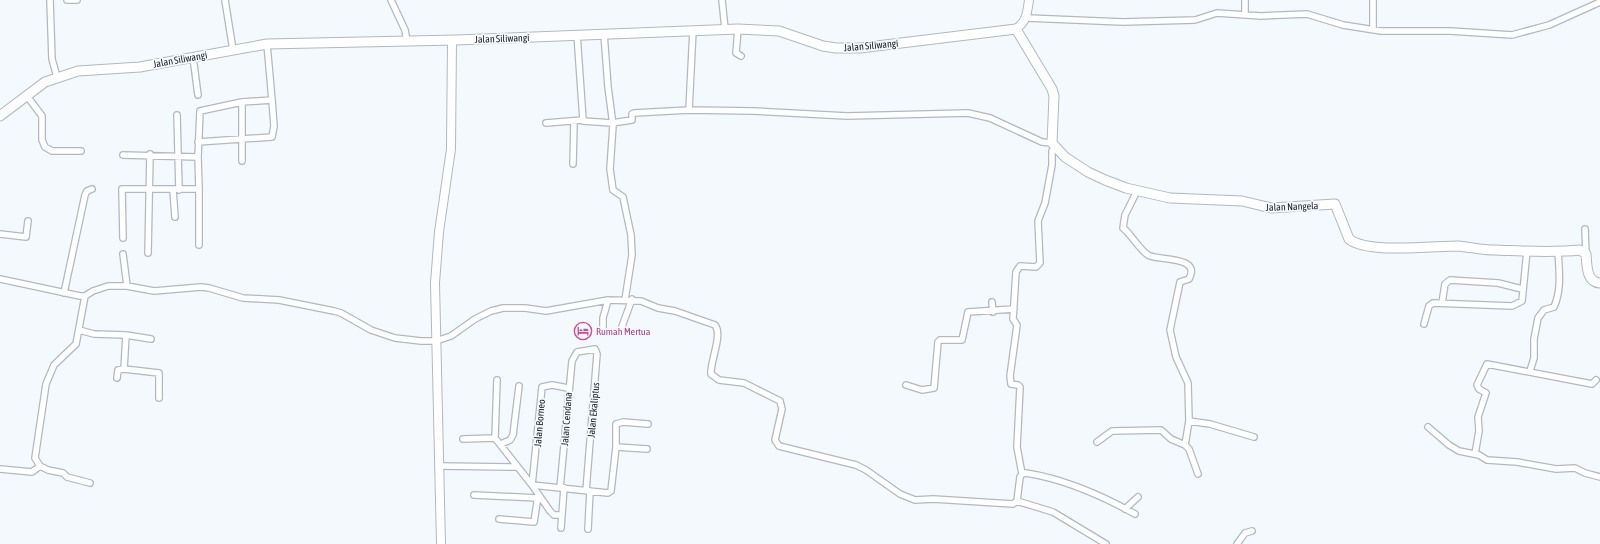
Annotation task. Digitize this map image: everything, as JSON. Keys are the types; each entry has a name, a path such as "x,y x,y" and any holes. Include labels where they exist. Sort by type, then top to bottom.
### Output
{"main road":[{"name":"Jalan Siliwangi","path":"0,116 45,82 57,76 78,71 131,68 267,44 454,40 576,34 738,29 779,31 823,46 836,48 860,48 1016,29"},
{"path":"1016,29 1052,89 1054,103 1051,136 1053,145"},
{"name":"Jalan Nangela","path":"1053,145 1065,157 1096,176 1137,191 1170,198 1242,201 1271,208 1333,204 1336,206 1349,239 1352,242 1375,247 1409,248 1456,246 1527,251 1580,250 1586,254"},
{"path":"1586,254 1589,276 1594,282 1600,283"}],"street":[{"path":"50,0 52,59 57,76"},
{"path":"67,0 77,0"},
{"path":"225,0 233,50"},
{"path":"391,0 405,30 406,41"},
{"path":"722,0 725,29"},
{"path":"1016,29 1022,25 1027,18 1029,0"},
{"path":"1245,0 1245,15"},
{"path":"1373,0 1373,29"},
{"path":"1027,18 1123,22 1195,20 1217,13 1261,16 1307,14 1343,25 1373,29 1512,35 1549,25 1600,2"},
{"path":"738,29 736,53 741,56"},
{"path":"689,110 693,30"},
{"path":"576,34 582,121"},
{"path":"604,34 613,136 610,169 613,190 623,197 631,235 632,259 628,300 620,332"},
{"path":"446,544 442,466 438,300 444,232 452,180 454,149 454,40"},
{"path":"198,142 242,140 274,136 267,44"},
{"path":"193,57 198,95"},
{"path":"27,96 42,116 42,140 45,147 52,151 81,151"},
{"path":"199,245 198,142 200,111 242,102 272,100"},
{"path":"242,102 242,161"},
{"path":"546,123 582,121 612,123 632,120 632,114 634,113 689,110 753,110 847,116 968,113 990,118 1042,142 1053,145 1052,165 1045,203 1038,221 1040,263 1038,267 1020,266 1016,269 1012,319 1017,325 1011,383 1020,387 1017,447 1022,474 1020,477 1017,501"},
{"path":"175,217 179,156 177,114"},
{"path":"573,164 574,122"},
{"path":"123,155 150,154 198,157"},
{"path":"148,253 150,154"},
{"path":"64,293 85,195 87,191 92,189"},
{"path":"123,238 122,189 199,189"},
{"path":"1137,191 1125,215 1123,228 1148,255 1181,261 1188,266 1190,273 1189,279 1180,282 1170,330 1176,356 1188,383 1189,421 1185,444"},
{"path":"0,234 26,237 28,232 28,221"},
{"path":"1585,229 1586,254"},
{"path":"1424,324 1431,304 1442,303 1512,306 1519,304 1522,301 1527,251"},
{"path":"1530,371 1534,358 1534,340 1538,318 1544,310 1554,307 1556,302 1559,285 1558,251"},
{"path":"123,254 127,286"},
{"path":"0,280 85,296 97,289 108,286 127,286 154,291 178,290 194,287 209,288 243,298 285,301 341,313 361,326 384,335 406,339 438,340 451,336 461,327 491,311 513,308 546,311 608,300 644,302 658,308 675,311 715,326 718,336 711,374 719,380 744,383 780,401 782,409 775,440 778,446 856,465 866,470 900,494 915,500 933,499 1013,504 1017,501 1053,512 1106,544"},
{"path":"1442,303 1445,284 1450,280 1498,283 1522,289"},
{"path":"85,296 74,348 54,365 46,384 35,458 40,466 48,470 62,473 67,477 90,483"},
{"path":"603,329 603,318 608,300"},
{"path":"992,302 993,312"},
{"path":"906,385 922,390 934,388 939,341 962,340 968,312 993,312 1001,309 1014,309"},
{"path":"79,330 94,334 126,335 151,339"},
{"path":"124,369 126,335"},
{"name":"Jalan Ekaliptus","path":"577,352 596,349 597,354 588,491"},
{"name":"Jalan Cendana","path":"562,528 562,488 568,388 572,361 577,352"},
{"path":"1475,454 1479,431 1478,418 1486,393 1479,389 1477,385 1484,366 1489,364 1592,384 1596,380"},
{"path":"117,378 118,370 124,369 159,372 159,398"},
{"path":"495,438 497,380"},
{"name":"Jalan Borneo","path":"532,485 542,387 552,385 568,388"},
{"path":"501,444 510,440 513,435 519,386"},
{"path":"1189,421 1210,424 1254,437"},
{"path":"532,485 608,493 612,489 616,447 616,424 648,424"},
{"path":"1428,427 1454,448 1465,453 1475,454 1491,461 1517,462 1556,469 1575,468 1585,473 1600,477"},
{"path":"1096,442 1112,430 1161,430 1171,439 1185,444 1191,454 1198,474"},
{"path":"463,439 495,438 532,485 538,497 554,515 562,515"},
{"path":"616,447 647,449"},
{"path":"0,469 32,472 40,466"},
{"path":"442,466 516,466"},
{"path":"441,544 442,466"},
{"path":"1022,474 1039,475 1091,492 1134,514"},
{"path":"588,491 588,529"},
{"path":"474,495 538,497"},
{"path":"499,519 534,522 538,497"},
{"path":"1125,509 1138,497"},
{"path":"1237,544 1245,533 1252,531"}],"place":[{"name":"Rumah Mertua","path":"583,331"}]}
